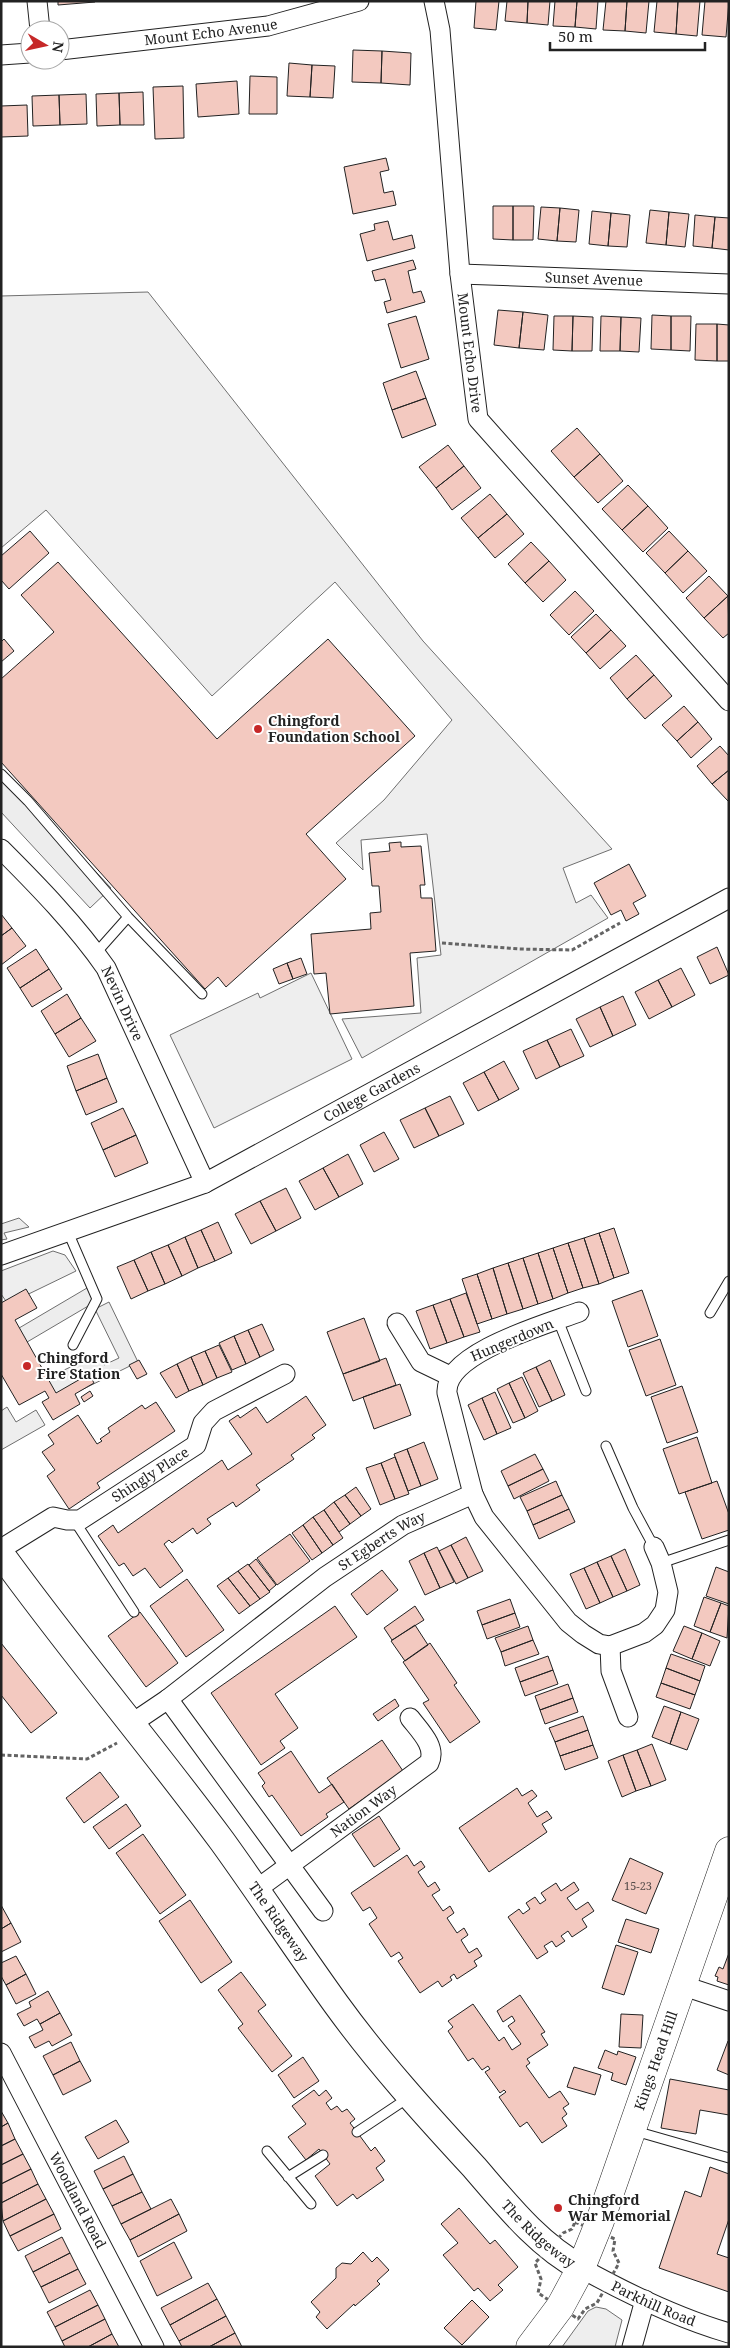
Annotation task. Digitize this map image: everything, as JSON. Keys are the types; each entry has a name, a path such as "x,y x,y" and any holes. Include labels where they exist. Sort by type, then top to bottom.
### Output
{"main road":[{"name":"The Ridgeway","path":"1,1554 59,1633 127,1732 178,1781 257,1889 337,2005 410,2096 531,2230 562,2258 581,2268"},
{"name":"Kings Head Hill","path":"530,2347 560,2307 581,2268 632,2130 729,1851"}],"street":[{"path":"37,1 39,20"},
{"name":"Mount Echo Avenue","path":"70,49 268,26 359,1"},
{"name":"Mount Echo Drive","path":"434,1 440,30 460,274 478,419 729,701"},
{"path":"1,56 20,54"},
{"name":"Sunset Avenue","path":"460,274 729,284"},
{"name":"Nevin Drive","path":"1,849 29,877 96,953 106,968 205,1183"},
{"name":"College Gardens","path":"1,1255 205,1183 729,898"},
{"name":"Hungerdown","path":"450,1376 464,1361 484,1349 579,1312"},
{"path":"397,1323 421,1362 450,1376 446,1384 447,1392 473,1494 484,1517 568,1622 599,1644 610,1646 644,1633 655,1625 665,1610 668,1592 658,1555"},
{"name":"Shingly Place","path":"1,1549 54,1517 80,1520 196,1445 203,1423 214,1411 285,1374"},
{"name":"St Egberts Way","path":"127,1732 325,1577 403,1525 473,1494"},
{"path":"610,1646 611,1671 628,1717"},
{"path":"168,1699 288,1866 323,1911"},
{"name":"Nation Way","path":"257,1889 429,1763 432,1756 430,1747 410,1718"},
{"path":"681,1985 729,2002"},
{"name":"Woodland Road","path":"1,2053 154,2347"},
{"name":"Parkhill Road","path":"581,2268 645,2300 729,2333"},
{"path":"632,2347 645,2300"}],"lane":[{"path":"1,774 28,801 128,917 202,994"},
{"path":"96,953 128,917"},
{"path":"68,1232 97,1299 73,1345"},
{"path":"710,1313 729,1281"},
{"path":"558,1320 586,1391"},
{"path":"606,1446 633,1508 658,1555 729,1540"},
{"path":"74,1520 134,1612"},
{"path":"357,2132 410,2096"},
{"path":"632,2130 729,2158"},
{"path":"267,2151 311,2204"},
{"path":"288,2177 323,2154"}],"path":[{"path":"442,943 572,950 620,923"},
{"path":"1,1755 87,1759 127,1732"}],"shaded area":[{"path":"148,292 423,641 612,849 563,868 576,903 591,895 608,918 362,1058 342,1019 421,1013 417,958 441,955 427,834 361,840 363,870 336,843 384,800 452,720 335,582 212,696 46,510 1,548 1,296"},
{"path":"1,770 111,888 90,908 1,812"},
{"path":"311,973 352,1059 214,1128 170,1035 258,993 260,998"},
{"path":"19,1218 29,1227 4,1233 7,1239 1,1240 1,1224"},
{"path":"53,1251 65,1255 76,1271 8,1304 1,1294 1,1271"},
{"path":"87,1288 95,1302 22,1345 14,1331"},
{"path":"109,1302 138,1362 55,1403 43,1380 98,1354 104,1365 119,1358 95,1309"},
{"path":"7,1407 16,1422 36,1410 45,1425 1,1450 1,1411"},
{"path":"596,2307 606,2309 622,2320 615,2347 562,2347 588,2311"}],"building":[{"path":"58,1 95,1 95,2 58,5"},
{"path":"476,1 499,1 496,30 474,28"},
{"path":"507,1 528,1 527,23 505,21"},
{"path":"528,1 550,1 548,25 527,23"},
{"path":"555,1 577,1 575,27 553,26"},
{"path":"577,1 598,1 596,29 575,27"},
{"path":"606,1 627,1 625,31 603,30"},
{"path":"627,1 649,1 646,33 625,31"},
{"path":"657,1 678,1 676,34 654,32"},
{"path":"678,1 700,1 697,36 676,34"},
{"path":"705,1 729,1 726,37 702,35"},
{"path":"353,50 382,51 381,83 352,82"},
{"path":"382,51 411,53 410,85 381,83"},
{"path":"289,63 312,65 310,97 287,96"},
{"path":"312,65 335,66 333,98 310,97"},
{"path":"250,76 277,77 277,114 249,114"},
{"path":"237,81 239,114 198,117 196,84"},
{"path":"183,86 184,138 155,139 153,87"},
{"path":"143,92 144,125 120,125 119,93"},
{"path":"119,93 120,125 97,126 96,94"},
{"path":"86,94 87,124 60,125 59,95"},
{"path":"59,95 60,125 33,126 32,96"},
{"path":"27,105 28,136 1,137 1,106"},
{"path":"386,158 389,170 380,172 384,193 393,191 396,205 353,214 344,167"},
{"path":"493,206 513,206 513,240 493,239"},
{"path":"513,206 534,206 533,240 513,240"},
{"path":"541,207 560,208 557,241 538,239"},
{"path":"560,208 579,210 576,242 557,241"},
{"path":"650,210 669,212 666,245 646,243"},
{"path":"592,211 611,213 608,246 589,244"},
{"path":"669,212 689,214 685,247 666,245"},
{"path":"611,213 630,215 627,247 608,246"},
{"path":"695,215 715,217 712,248 693,246"},
{"path":"715,217 729,218 729,250 712,248"},
{"path":"388,221 393,240 412,235 415,248 367,261 360,234 375,230 374,224"},
{"path":"413,260 416,269 408,271 413,293 421,291 425,302 387,313 384,302 391,300 385,279 375,281 372,271"},
{"path":"498,310 523,312 519,348 494,345"},
{"path":"523,312 548,315 544,350 519,348"},
{"path":"652,315 671,316 671,350 651,349"},
{"path":"416,316 429,359 401,368 388,324"},
{"path":"554,316 573,316 572,351 553,350"},
{"path":"573,316 593,317 592,351 572,351"},
{"path":"601,316 621,317 620,351 600,351"},
{"path":"671,316 691,316 690,351 671,350"},
{"path":"621,317 641,318 639,352 620,351"},
{"path":"696,324 717,324 717,361 695,360"},
{"path":"717,324 729,325 729,361 717,361"},
{"path":"416,371 426,398 392,410 383,383"},
{"path":"426,398 436,425 402,438 392,410"},
{"path":"577,428 600,454 574,477 551,451"},
{"path":"448,445 464,466 436,488 419,467"},
{"path":"600,454 623,481 598,503 574,477"},
{"path":"464,466 481,488 452,510 436,488"},
{"path":"628,485 648,506 622,530 602,509"},
{"path":"490,494 507,514 478,538 461,518"},
{"path":"648,506 668,528 643,552 622,530"},
{"path":"507,514 524,534 495,558 478,538"},
{"path":"30,531 49,553 9,589 1,580 1,556"},
{"path":"669,531 688,551 665,573 646,553"},
{"path":"531,542 549,561 525,583 508,564"},
{"path":"688,551 707,571 683,593 665,573"},
{"path":"549,561 566,580 543,602 525,583"},
{"path":"58,562 217,739 328,639 415,736 306,834 346,879 226,987 218,977 205,989 1,762 1,679 54,632 21,595"},
{"path":"709,576 728,596 704,618 686,598"},
{"path":"575,591 594,611 569,635 550,615"},
{"path":"728,596 729,633 723,638 704,618"},
{"path":"596,614 611,630 586,653 571,637"},
{"path":"611,630 626,646 600,669 586,653"},
{"path":"4,639 14,651 1,662 1,642"},
{"path":"636,655 654,675 627,699 610,678"},
{"path":"654,675 672,696 645,719 627,699"},
{"path":"684,706 698,722 677,741 662,725"},
{"path":"698,722 712,739 691,758 677,741"},
{"path":"720,746 729,756 729,770 712,784 697,766"},
{"path":"729,770 729,800 728,801 712,784"},
{"path":"401,842 401,847 421,846 425,885 420,885 421,898 432,898 436,951 410,953 414,1006 330,1014 326,973 314,974 311,934 371,929 370,913 381,912 379,886 372,886 369,853 390,851 389,843"},
{"path":"629,864 646,896 633,903 639,914 626,921 621,910 611,915 594,883"},
{"path":"1,914 12,928 1,936"},
{"path":"12,928 26,946 1,965 1,936"},
{"path":"717,947 729,975 710,984 697,957"},
{"path":"36,949 49,969 20,988 7,968"},
{"path":"301,958 307,974 293,979 287,963"},
{"path":"287,963 293,979 279,984 273,969"},
{"path":"681,968 695,995 672,1007 658,980"},
{"path":"49,969 62,989 32,1007 20,988"},
{"path":"658,980 672,1007 649,1019 635,992"},
{"path":"67,994 81,1018 55,1034 41,1011"},
{"path":"623,996 636,1025 613,1036 600,1007"},
{"path":"600,1007 613,1036 590,1047 576,1019"},
{"path":"81,1018 96,1041 69,1057 55,1034"},
{"path":"571,1029 584,1056 560,1067 547,1040"},
{"path":"547,1040 560,1067 536,1079 523,1051"},
{"path":"98,1054 107,1078 76,1091 67,1066"},
{"path":"504,1061 519,1089 499,1100 484,1072"},
{"path":"484,1072 499,1100 478,1111 463,1083"},
{"path":"107,1078 117,1102 86,1115 76,1091"},
{"path":"450,1096 464,1124 439,1136 425,1108"},
{"path":"123,1108 136,1135 103,1150 91,1123"},
{"path":"425,1108 439,1136 414,1148 400,1120"},
{"path":"384,1132 399,1159 374,1172 360,1145"},
{"path":"136,1135 148,1163 115,1177 103,1150"},
{"path":"348,1154 363,1184 339,1197 323,1168"},
{"path":"323,1168 339,1197 315,1210 299,1181"},
{"path":"286,1188 301,1218 276,1231 260,1201"},
{"path":"260,1201 276,1231 251,1244 235,1214"},
{"path":"218,1222 232,1253 215,1261 201,1230"},
{"path":"614,1228 629,1273 614,1278 599,1233"},
{"path":"201,1230 215,1261 198,1268 185,1237"},
{"path":"599,1233 614,1278 599,1284 584,1238"},
{"path":"185,1237 198,1268 182,1276 168,1245"},
{"path":"584,1238 599,1284 583,1288 568,1243"},
{"path":"568,1243 583,1288 568,1293 553,1248"},
{"path":"168,1245 182,1276 165,1284 151,1252"},
{"path":"553,1248 568,1293 553,1299 538,1253"},
{"path":"151,1252 165,1284 148,1291 134,1260"},
{"path":"538,1253 553,1299 538,1304 523,1258"},
{"path":"523,1258 538,1304 523,1309 508,1263"},
{"path":"134,1260 148,1291 131,1299 117,1267"},
{"path":"508,1263 523,1309 507,1314 493,1268"},
{"path":"493,1268 507,1314 492,1319 477,1274"},
{"path":"477,1274 492,1319 477,1324 462,1279"},
{"path":"26,1289 37,1308 15,1320 56,1393 89,1374 94,1383 75,1394 80,1404 53,1420 42,1402 49,1398 45,1391 19,1405 1,1374 1,1303"},
{"path":"642,1290 658,1336 628,1347 612,1301"},
{"path":"466,1293 480,1332 464,1337 450,1299"},
{"path":"450,1299 464,1337 447,1343 433,1305"},
{"path":"433,1305 447,1343 430,1349 416,1311"},
{"path":"364,1318 380,1361 343,1374 327,1332"},
{"path":"262,1324 274,1350 260,1357 248,1330"},
{"path":"248,1330 260,1357 246,1364 234,1336"},
{"path":"234,1336 246,1364 232,1370 219,1343"},
{"path":"660,1339 676,1385 646,1396 629,1350"},
{"path":"219,1345 232,1372 217,1378 205,1351"},
{"path":"205,1351 217,1378 203,1385 191,1357"},
{"path":"191,1357 203,1385 189,1391 177,1364"},
{"path":"386,1358 396,1385 353,1401 343,1374"},
{"path":"139,1360 147,1374 137,1379 129,1365"},
{"path":"550,1360 565,1395 552,1401 536,1367"},
{"path":"177,1364 189,1391 176,1398 160,1373"},
{"path":"536,1367 552,1401 539,1407 523,1373"},
{"path":"522,1377 538,1411 525,1418 509,1383"},
{"path":"509,1383 525,1418 513,1423 497,1389"},
{"path":"400,1384 411,1415 374,1429 363,1397"},
{"path":"682,1386 698,1432 667,1443 651,1397"},
{"path":"90,1391 93,1396 84,1402 81,1397"},
{"path":"495,1392 511,1428 497,1434 482,1398"},
{"path":"306,1396 326,1425 312,1435 315,1438 291,1455 294,1459 256,1485 260,1490 236,1507 233,1502 207,1519 211,1524 197,1534 193,1528 172,1543 169,1540 164,1544 183,1571 160,1588 145,1568 133,1576 124,1563 119,1566 98,1536 113,1525 118,1533 222,1460 228,1470 252,1454 229,1421 238,1415 240,1418 256,1407 267,1423"},
{"path":"482,1398 497,1434 484,1440 468,1405"},
{"path":"156,1402 175,1431 97,1483 100,1488 69,1509 47,1476 55,1470 42,1452 54,1444 48,1435 78,1415 97,1444 102,1441 100,1439 110,1432 108,1428 142,1405 145,1409"},
{"path":"697,1437 712,1483 679,1494 663,1449"},
{"path":"424,1442 438,1479 421,1486 407,1449"},
{"path":"407,1449 421,1486 408,1491 394,1454"},
{"path":"535,1454 543,1469 508,1486 501,1471"},
{"path":"395,1457 409,1494 395,1499 381,1463"},
{"path":"381,1463 395,1499 380,1505 366,1468"},
{"path":"543,1469 549,1481 514,1499 508,1486"},
{"path":"556,1481 562,1495 527,1511 520,1497"},
{"path":"717,1481 729,1514 729,1530 702,1539 685,1492"},
{"path":"356,1487 371,1509 361,1516 345,1495"},
{"path":"345,1495 361,1516 350,1524 334,1502"},
{"path":"562,1495 569,1509 533,1525 527,1511"},
{"path":"334,1502 350,1524 339,1532 324,1510"},
{"path":"569,1509 575,1522 539,1539 533,1525"},
{"path":"324,1510 343,1538 333,1545 313,1517"},
{"path":"313,1517 333,1545 322,1553 303,1525"},
{"path":"303,1525 322,1553 312,1560 292,1533"},
{"path":"290,1534 310,1561 277,1585 257,1558"},
{"path":"466,1537 483,1571 468,1578 451,1545"},
{"path":"451,1545 468,1578 456,1584 439,1551"},
{"path":"437,1547 454,1582 440,1588 424,1553"},
{"path":"625,1549 640,1585 627,1591 611,1556"},
{"path":"424,1553 440,1588 425,1595 409,1561"},
{"path":"611,1556 627,1591 613,1597 597,1562"},
{"path":"256,1559 276,1585 269,1591 249,1565"},
{"path":"597,1562 613,1597 600,1603 584,1568"},
{"path":"248,1564 270,1592 260,1599 238,1571"},
{"path":"716,1567 729,1572 729,1604 706,1596"},
{"path":"584,1568 600,1603 586,1609 570,1574"},
{"path":"382,1570 398,1590 367,1615 351,1594"},
{"path":"238,1571 260,1599 250,1606 228,1578"},
{"path":"228,1578 250,1606 239,1614 217,1586"},
{"path":"187,1579 224,1630 186,1657 150,1606"},
{"path":"704,1597 721,1603 710,1632 694,1626"},
{"path":"510,1599 515,1613 482,1625 477,1611"},
{"path":"721,1603 729,1606 727,1638 710,1632"},
{"path":"335,1606 357,1637 275,1694 298,1728 280,1741 285,1748 261,1765 211,1693"},
{"path":"415,1606 424,1620 392,1640 384,1628"},
{"path":"140,1612 178,1663 146,1687 108,1636"},
{"path":"515,1613 520,1627 487,1639 482,1625"},
{"path":"415,1625 428,1645 405,1661 391,1641"},
{"path":"528,1626 533,1640 501,1652 495,1638"},
{"path":"684,1626 702,1633 692,1659 673,1651"},
{"path":"702,1633 720,1641 710,1666 692,1659"},
{"path":"533,1640 539,1654 505,1666 501,1652"},
{"path":"1,1643 57,1713 31,1733 1,1695"},
{"path":"430,1643 457,1683 454,1685 480,1722 450,1743 423,1703 429,1700 403,1662"},
{"path":"671,1654 705,1666 700,1681 666,1668"},
{"path":"548,1656 553,1670 520,1682 515,1668"},
{"path":"666,1668 700,1681 695,1695 661,1683"},
{"path":"553,1670 558,1684 525,1696 520,1682"},
{"path":"661,1683 695,1695 690,1709 656,1697"},
{"path":"568,1684 573,1698 540,1710 535,1696"},
{"path":"573,1698 578,1712 545,1724 540,1710"},
{"path":"395,1699 399,1706 378,1721 373,1714"},
{"path":"664,1706 681,1712 670,1744 652,1737"},
{"path":"681,1712 699,1719 687,1750 670,1744"},
{"path":"583,1716 588,1730 555,1742 549,1728"},
{"path":"588,1730 593,1745 560,1756 555,1742"},
{"path":"382,1740 403,1771 349,1809 327,1778"},
{"path":"652,1744 666,1780 651,1786 637,1750"},
{"path":"593,1745 598,1758 565,1770 560,1756"},
{"path":"637,1750 651,1786 636,1791 623,1755"},
{"path":"291,1751 319,1793 332,1784 344,1802 326,1814 328,1817 301,1836 272,1795 269,1797 262,1786 265,1783 258,1773"},
{"path":"623,1755 636,1791 622,1797 608,1761"},
{"path":"100,1772 119,1797 84,1823 66,1798"},
{"path":"517,1788 522,1796 532,1790 537,1796 528,1803 537,1817 547,1811 552,1818 542,1824 547,1832 489,1872 459,1828"},
{"path":"126,1804 141,1826 109,1849 93,1827"},
{"path":"379,1816 400,1849 374,1867 352,1834"},
{"path":"143,1834 186,1895 160,1914 116,1853"},
{"path":"407,1855 414,1866 421,1861 425,1867 418,1872 428,1887 435,1882 440,1890 432,1895 443,1911 450,1906 454,1913 447,1918 457,1933 464,1928 468,1935 461,1940 469,1953 477,1948 482,1956 474,1961 477,1966 457,1979 454,1974 450,1977 452,1980 442,1987 438,1981 420,1993 398,1961 403,1958 399,1952 391,1957 369,1924 377,1918 370,1907 363,1911 351,1893"},
{"path":"630,1858 663,1873 646,1914 612,1900"},
{"path":"574,1882 579,1890 567,1898 576,1910 588,1902 594,1911 582,1919 587,1927 572,1937 568,1931 561,1936 565,1941 556,1947 552,1941 544,1946 548,1952 537,1959 508,1917 519,1909 523,1914 530,1909 526,1903 535,1897 540,1904 546,1900 541,1893 556,1883 561,1891"},
{"path":"190,1900 232,1962 201,1983 159,1921"},
{"path":"1,1905 11,1923 1,1929"},
{"path":"626,1919 659,1929 651,1953 618,1942"},
{"path":"11,1923 21,1942 1,1952 1,1929"},
{"path":"616,1945 638,1952 624,1995 602,1988"},
{"path":"729,1953 729,1985 717,1981 718,1977 715,1976 719,1967 723,1969"},
{"path":"16,1956 26,1974 6,1985 1,1976 1,1963"},
{"path":"241,1972 266,2005 258,2011 292,2056 272,2072 238,2028 243,2024 218,1990"},
{"path":"26,1974 36,1994 16,2004 6,1985"},
{"path":"48,1991 60,2013 40,2024 37,2019 24,2026 17,2014 31,2007 29,2002"},
{"path":"520,1995 545,2032 541,2034 548,2045 527,2059 530,2063 526,2066 549,2098 560,2091 569,2104 563,2108 567,2114 562,2118 567,2126 542,2143 527,2122 520,2127 499,2097 506,2092 504,2090 500,2093 485,2072 490,2069 488,2066 482,2070 473,2058 468,2061 448,2031 453,2027 448,2021 473,2004 499,2041 504,2037 512,2050 521,2044 508,2026 515,2021 512,2016 503,2022 497,2011"},
{"path":"60,2013 72,2035 52,2046 49,2041 35,2048 29,2037 43,2030 40,2024"},
{"path":"621,2014 643,2015 641,2048 619,2047"},
{"path":"729,2041 729,2075 717,2070"},
{"path":"71,2042 80,2061 53,2075 43,2056"},
{"path":"605,2050 617,2055 618,2051 636,2057 626,2085 611,2080 613,2073 598,2068"},
{"path":"303,2057 319,2081 294,2098 278,2075"},
{"path":"80,2061 91,2081 63,2095 53,2075"},
{"path":"574,2067 601,2075 595,2095 567,2087"},
{"path":"670,2079 729,2090 729,2115 700,2110 696,2134 661,2128"},
{"path":"314,2090 319,2096 326,2090 332,2098 326,2103 331,2110 337,2106 342,2112 347,2109 355,2119 350,2123 371,2151 375,2147 385,2161 376,2168 384,2180 357,2199 353,2194 337,2206 315,2176 330,2164 319,2149 306,2160 288,2137 306,2124 292,2106"},
{"path":"1,2111 8,2123 1,2127"},
{"path":"116,2120 129,2142 98,2159 85,2137"},
{"path":"8,2123 15,2139 1,2146 1,2127"},
{"path":"15,2139 23,2154 1,2165 1,2146"},
{"path":"23,2154 31,2169 1,2184 1,2165"},
{"path":"124,2156 133,2174 103,2189 94,2171"},
{"path":"710,2167 729,2174 729,2219 717,2254 729,2258 729,2292 659,2268 685,2191 701,2197"},
{"path":"31,2169 38,2184 1,2203 1,2184"},
{"path":"133,2174 142,2192 112,2206 103,2189"},
{"path":"38,2184 46,2199 3,2221 1,2203"},
{"path":"142,2192 151,2209 121,2224 112,2206"},
{"path":"46,2199 54,2214 10,2236 3,2221"},
{"path":"171,2199 179,2214 130,2240 121,2224"},
{"path":"459,2208 490,2244 495,2240 518,2267 498,2285 503,2290 490,2301 478,2288 474,2291 443,2255 458,2243 441,2224"},
{"path":"54,2214 61,2229 18,2251 10,2236"},
{"path":"179,2214 187,2231 138,2257 130,2240"},
{"path":"62,2237 70,2253 33,2272 25,2256"},
{"path":"174,2242 192,2278 157,2296 140,2261"},
{"path":"363,2252 372,2262 377,2257 389,2270 377,2281 380,2284 355,2306 354,2304 327,2329 316,2317 320,2312 311,2302 336,2278 336,2268 342,2263 351,2264"},
{"path":"70,2253 78,2269 41,2287 33,2272"},
{"path":"78,2269 86,2284 49,2303 41,2287"},
{"path":"208,2283 217,2299 170,2325 161,2308"},
{"path":"90,2290 98,2305 55,2327 47,2312"},
{"path":"217,2299 226,2316 179,2341 170,2325"},
{"path":"472,2300 489,2317 462,2345 444,2328"},
{"path":"98,2305 105,2319 62,2341 55,2327"},
{"path":"226,2316 235,2333 209,2347 182,2347 179,2341"},
{"path":"105,2319 112,2334 88,2347 65,2347 62,2341"},
{"path":"235,2333 242,2347 209,2347"},
{"path":"112,2334 119,2347 88,2347"}],"place":[{"name":"Chingford Foundation School","path":"258,729"},
{"name":"Chingford Fire Station","path":"27,1366"},
{"name":"Chingford War Memorial","path":"558,2208"}]}
